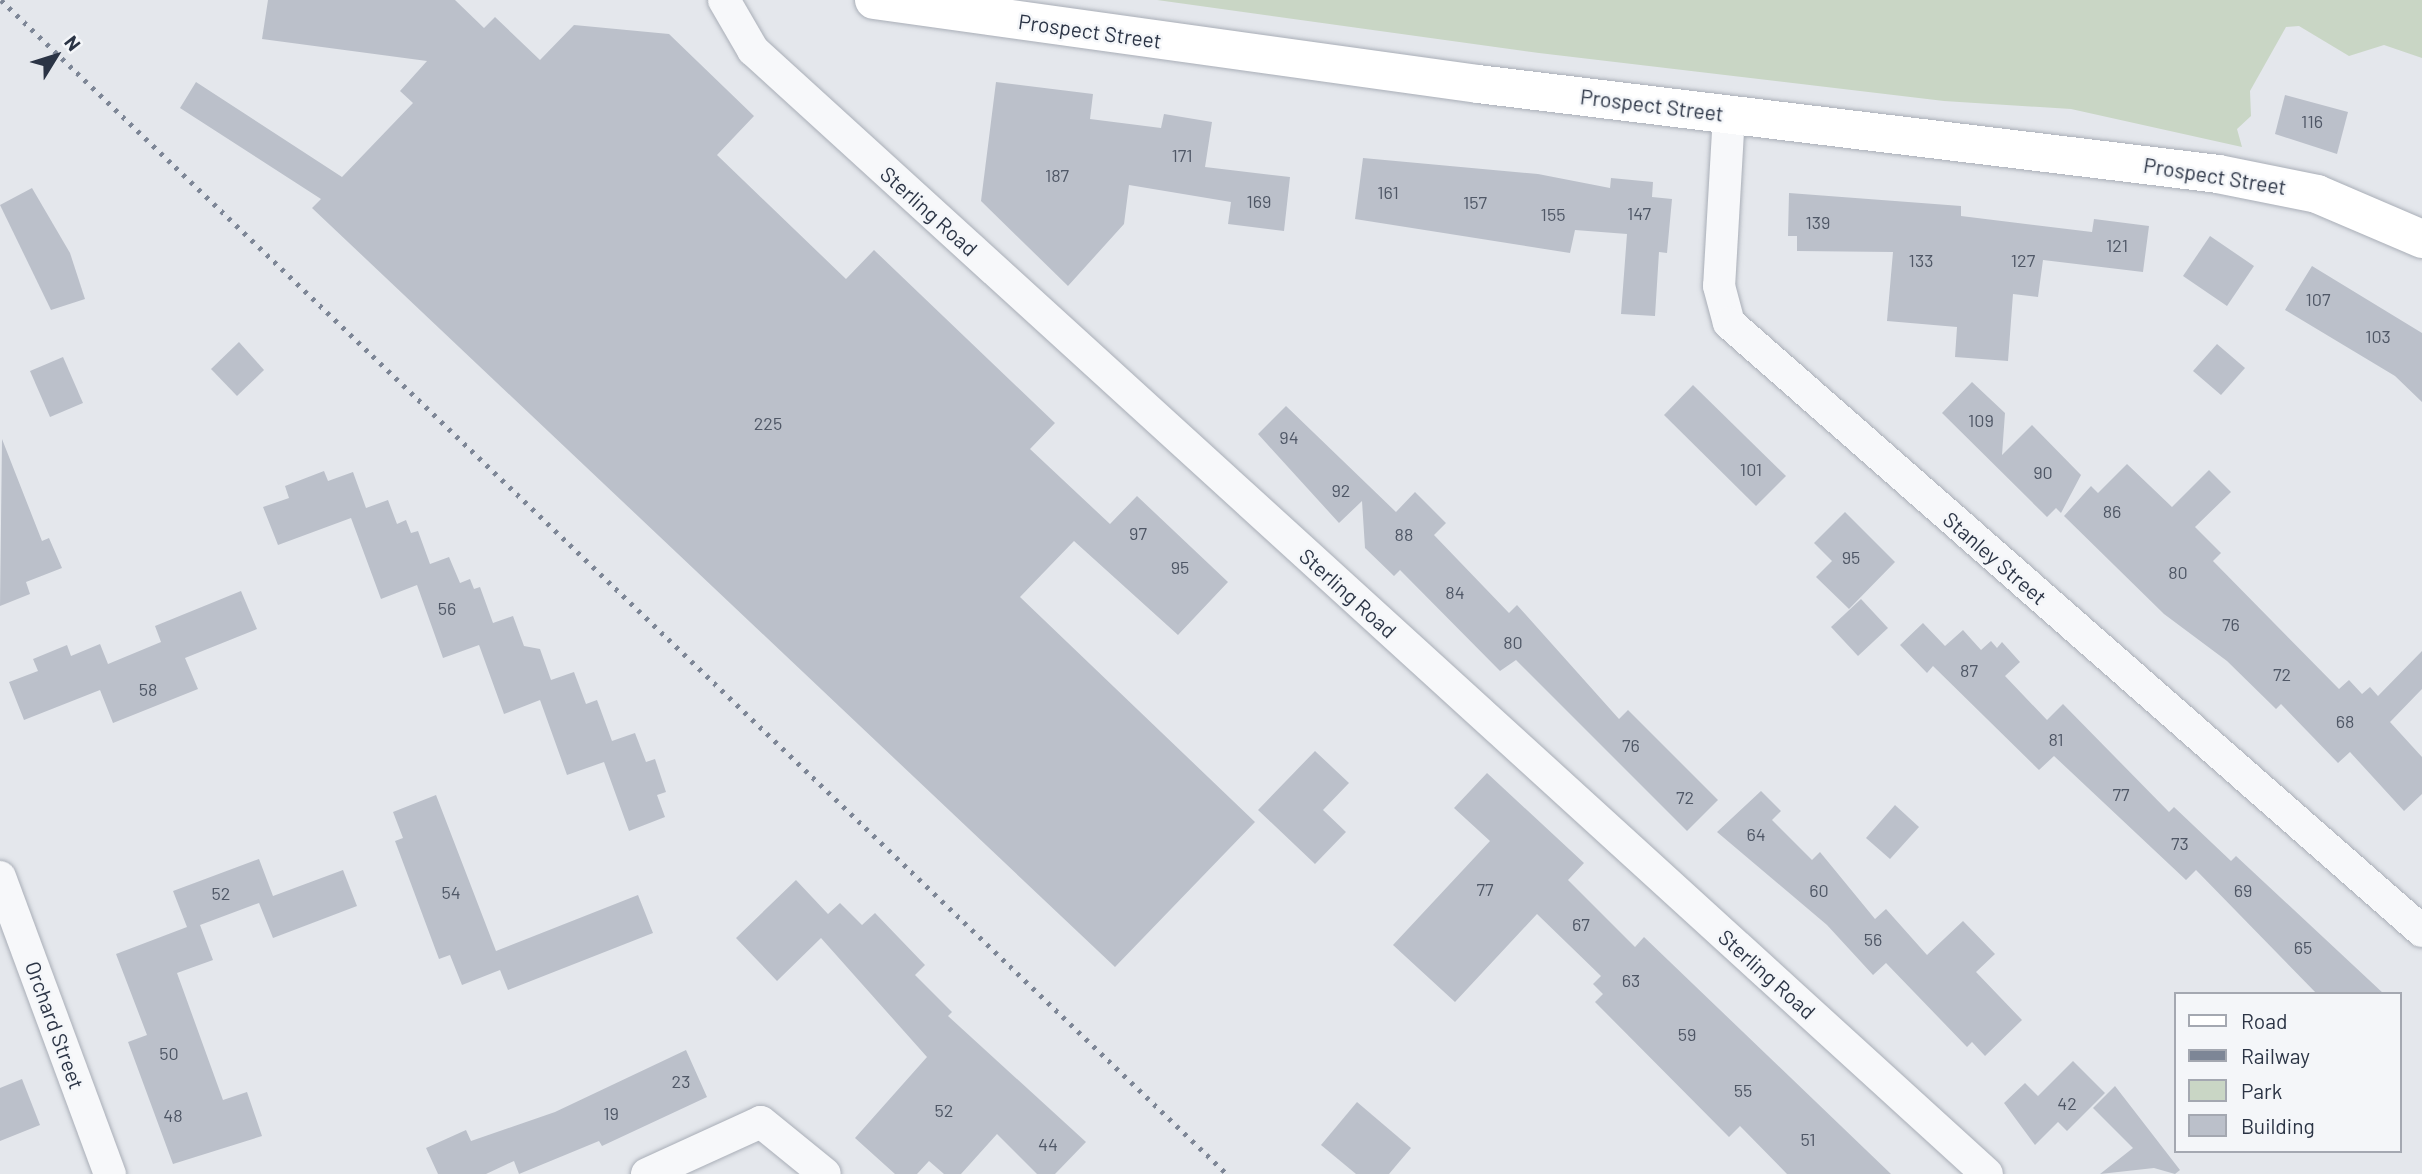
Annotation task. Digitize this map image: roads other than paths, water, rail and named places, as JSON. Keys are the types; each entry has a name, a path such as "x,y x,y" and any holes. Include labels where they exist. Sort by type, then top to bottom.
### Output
{"main road":[{"name":"Prospect Street","path":"874,0 1729,114 2274,183 2422,239"}],"street":[{"name":"Sterling Road","path":"723,0 753,50 1987,1174"},
{"name":"Stanley Street","path":"1729,114 1719,286 1729,323 2422,931"},
{"name":"Orchard Street","path":"3,891 110,1174"},
{"path":"647,1174 761,1122 825,1174"}],"railway":[{"path":"1,0 1227,1174"}]}
